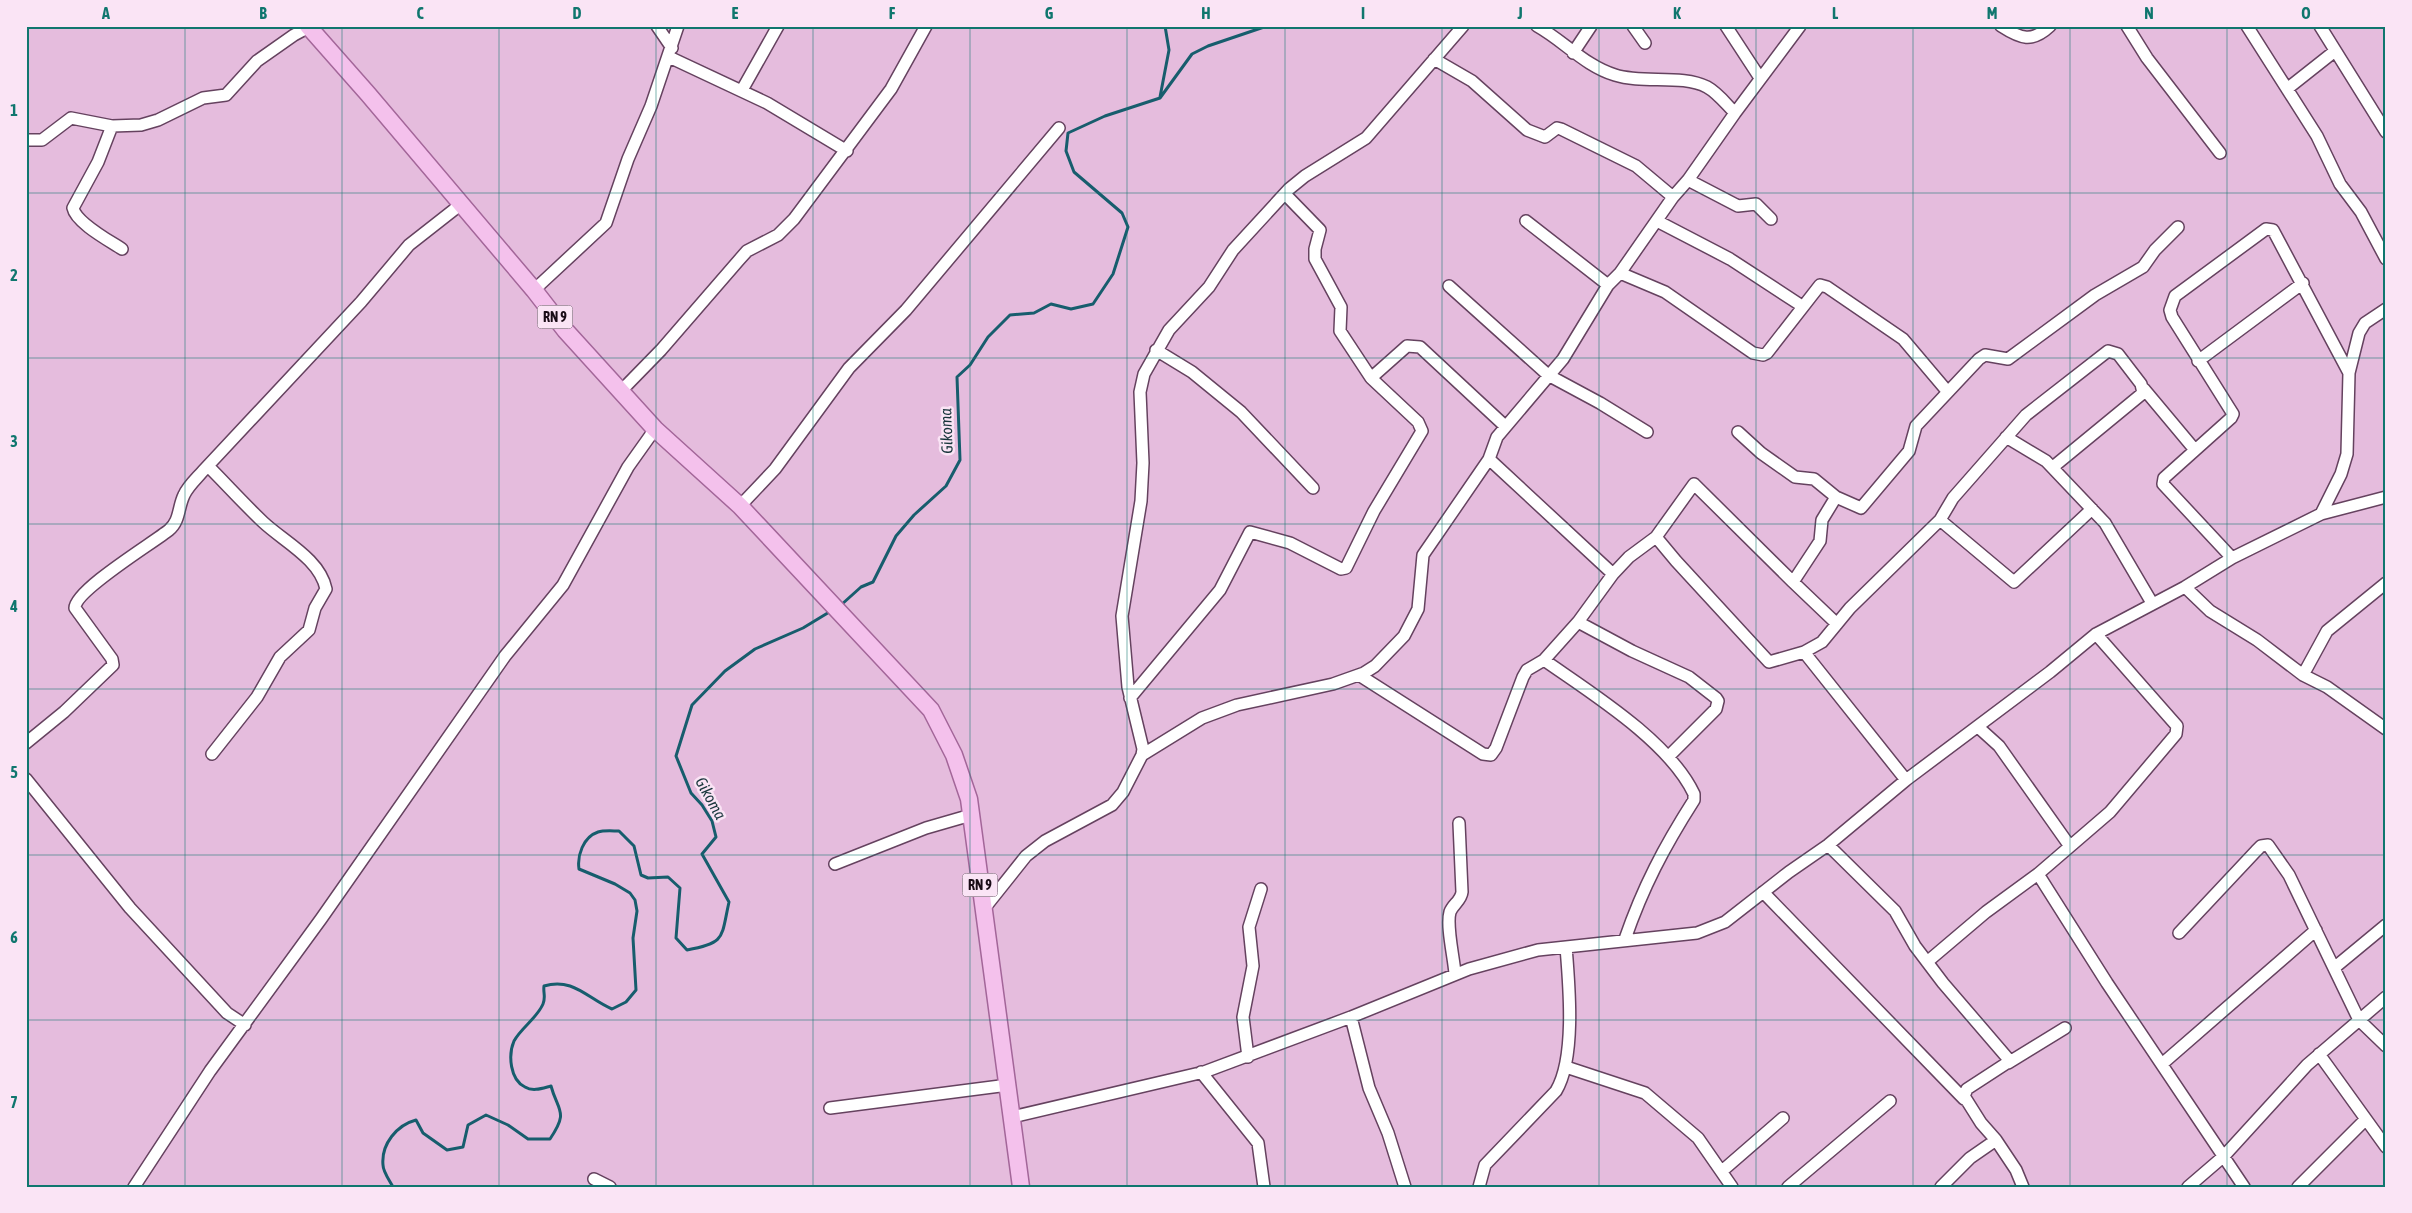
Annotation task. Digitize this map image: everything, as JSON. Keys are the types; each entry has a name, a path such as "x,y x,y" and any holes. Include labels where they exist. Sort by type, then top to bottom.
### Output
{"main road":[{"name":"RN 9","path":"308,27 368,94 460,205 534,290 565,330 654,429 740,506 931,710 954,755 972,815 1022,1187"}],"street":[{"path":"657,26 670,52 722,83 742,90 847,151"},
{"path":"534,290 606,223 628,159 641,132 678,26"},
{"path":"742,90 778,26"},
{"path":"984,910 1026,856 1045,841 1112,805 1123,792 1142,755 1143,749 1130,698 1122,616 1141,501 1141,382 1156,350 1169,330 1209,288 1233,250 1285,194 1305,176 1366,138 1463,26"},
{"path":"1537,26 1573,53 1601,70 1615,76 1634,79 1704,85 1713,90 1735,112"},
{"path":"1573,53 1591,26"},
{"path":"1633,26 1645,43"},
{"path":"1726,26 1760,78"},
{"path":"1142,755 1202,718 1237,705 1333,684 1360,675 1375,666 1404,636 1418,609 1423,555 1489,459 1497,437 1563,359 1608,285 1620,273 1673,197 1688,180 1735,112 1800,26"},
{"path":"2002,26 2025,38 2040,35 2050,26"},
{"path":"2127,26 2147,58 2220,153"},
{"path":"2247,26 2318,136 2340,184 2360,212 2386,259"},
{"path":"2320,26 2386,132"},
{"path":"26,140 42,140 71,118 112,126 141,125 158,120 203,98 226,95 257,61 308,27"},
{"path":"620,391 660,350 748,251 778,235 794,219 847,151 898,77 924,27"},
{"path":"2287,89 2335,51"},
{"path":"1434,59 1472,81 1527,130 1545,137 1557,128 1562,129 1636,166 1673,197"},
{"path":"112,126 98,162 73,208 75,214 83,222 122,249"},
{"path":"740,506 775,469 849,368 906,310 1059,128"},
{"path":"1688,180 1738,206 1756,204 1771,219"},
{"path":"1130,698 1220,590 1250,532 1290,543 1341,569 1346,568 1377,504 1422,431 1418,422 1372,378 1340,331 1341,307 1315,259 1315,250 1320,230 1285,194"},
{"path":"26,744 64,712 113,665 112,658 75,608 77,600 110,572 170,529 177,518 184,494 208,466 361,302 409,245 460,205"},
{"path":"1526,221 1608,285"},
{"path":"1657,221 1730,259 1802,306"},
{"path":"1738,432 1761,453 1795,477 1814,479 1836,497 1858,508 1865,504 1909,451 1916,426 1979,359 1985,355 2008,359 2095,295 2134,274 2143,267 2155,250 2178,227"},
{"path":"2232,558 2163,484 2164,478 2231,418 2233,414 2172,317 2170,310 2175,296 2270,228 2276,231 2349,373"},
{"path":"1620,273 1660,289 1759,355 1767,353 1820,285 1827,287 1903,339 1947,391"},
{"path":"2198,361 2302,283"},
{"path":"1449,286 1548,375 1600,403 1647,432"},
{"path":"2321,514 2341,474 2347,454 2349,373 2359,333 2365,323 2386,309"},
{"path":"1372,378 1407,346 1415,345 1420,347 1505,426"},
{"path":"1156,350 1192,372 1241,412 1313,488"},
{"path":"1656,537 1769,662 1804,652 1822,642 1850,608 1940,520 1954,498 2006,436 2037,406 2108,351 2118,354 2144,389 2195,450"},
{"path":"2053,467 2138,399 2144,389"},
{"path":"134,1187 210,1071 449,740 510,649 563,585 628,467 654,429"},
{"path":"2006,436 2053,467 2092,509 2113,535 2152,603"},
{"path":"1489,459 1613,574"},
{"path":"208,466 265,524 314,566 322,578 326,589 315,608 309,630 280,657 258,696 212,754"},
{"path":"1360,675 1488,756 1491,755 1496,748 1527,670 1544,660 1578,622 1613,574 1629,558 1656,537 1694,484 1837,624"},
{"path":"1793,582 1820,541 1822,520 1836,497"},
{"path":"1012,1117 1201,1072 1351,1017 1456,974 1538,950 1697,933 1713,929 1828,845 1906,780 1978,727 2096,634 2185,587 2232,558 2321,514 2386,497"},
{"path":"1940,520 2014,582 2092,509"},
{"path":"2303,675 2327,631 2386,583"},
{"path":"2185,587 2210,611 2257,640 2303,675 2327,687 2382,725 2386,712"},
{"path":"1578,622 1632,652 1689,678 1716,698 1718,701 1716,708 1668,757"},
{"path":"1927,962 1986,912 2038,874 2069,845 2110,812 2176,734 2177,726 2096,634"},
{"path":"1804,652 1906,780"},
{"path":"1544,660 1605,704 1663,750 1692,789 1694,798 1640,897 1625,940"},
{"path":"1978,727 1999,746 2069,845"},
{"path":"26,779 130,908 227,1013 244,1025"},
{"path":"835,864 926,828 972,815"},
{"path":"1456,974 1449,919 1452,908 1461,899 1462,892 1458,823"},
{"path":"1828,845 1896,911 1927,962 2008,1058 2008,1063"},
{"path":"2179,932 2261,846 2268,845 2289,875 2359,1020 2386,1046"},
{"path":"2038,874 2244,1187"},
{"path":"1248,1056 1243,1017 1253,966 1249,927 1261,889"},
{"path":"1763,892 1964,1099 1996,1140 2016,1170 2023,1187"},
{"path":"2334,968 2386,925"},
{"path":"2162,1064 2316,930"},
{"path":"1479,1187 1485,1165 1556,1091 1566,1067 1570,994 1566,947"},
{"path":"2188,1187 2224,1156 2307,1065 2386,997"},
{"path":"1351,1017 1369,1088 1388,1133 1405,1187"},
{"path":"1964,1099 1968,1089 2065,1028"},
{"path":"2320,1054 2386,1147"},
{"path":"1566,1067 1645,1093 1698,1138 1732,1187"},
{"path":"1201,1072 1258,1143 1264,1187"},
{"path":"830,1108 1008,1085"},
{"path":"1788,1187 1890,1101"},
{"path":"1722,1171 1783,1118"},
{"path":"2298,1187 2365,1120"},
{"path":"1941,1187 1970,1158 1996,1140"},
{"path":"594,1179 610,1187"}],"waterway":[{"path":"1160,97 1169,50 1165,26"},
{"name":"Gikoma","path":"841,605 861,587 873,582 896,536 914,515 946,486 960,460 957,377 970,365 988,337 1010,315 1034,313 1051,304 1071,309 1093,304 1113,274 1128,227 1122,213 1074,172 1066,151 1068,133 1105,116 1160,98 1192,54 1208,46 1267,26"},
{"name":"Gikoma","path":"393,1187 383,1168 385,1150 392,1136 397,1131 416,1120 423,1133 447,1150 463,1147 468,1125 486,1115 508,1125 528,1139 550,1139 561,1117 551,1086 535,1089 520,1084 513,1073 511,1060 514,1041 543,1004 544,986 563,984 572,987 612,1009 626,1002 636,990 633,938 637,911 635,900 630,893 615,884 579,869 580,853 585,842 593,834 603,831 619,831 634,846 641,875 648,878 668,877 680,888 676,938 687,950 709,945 720,937 725,924 729,902 702,854 716,837 712,821 702,805 691,793 676,756 692,705 725,671 755,649 803,628 831,611"}]}
